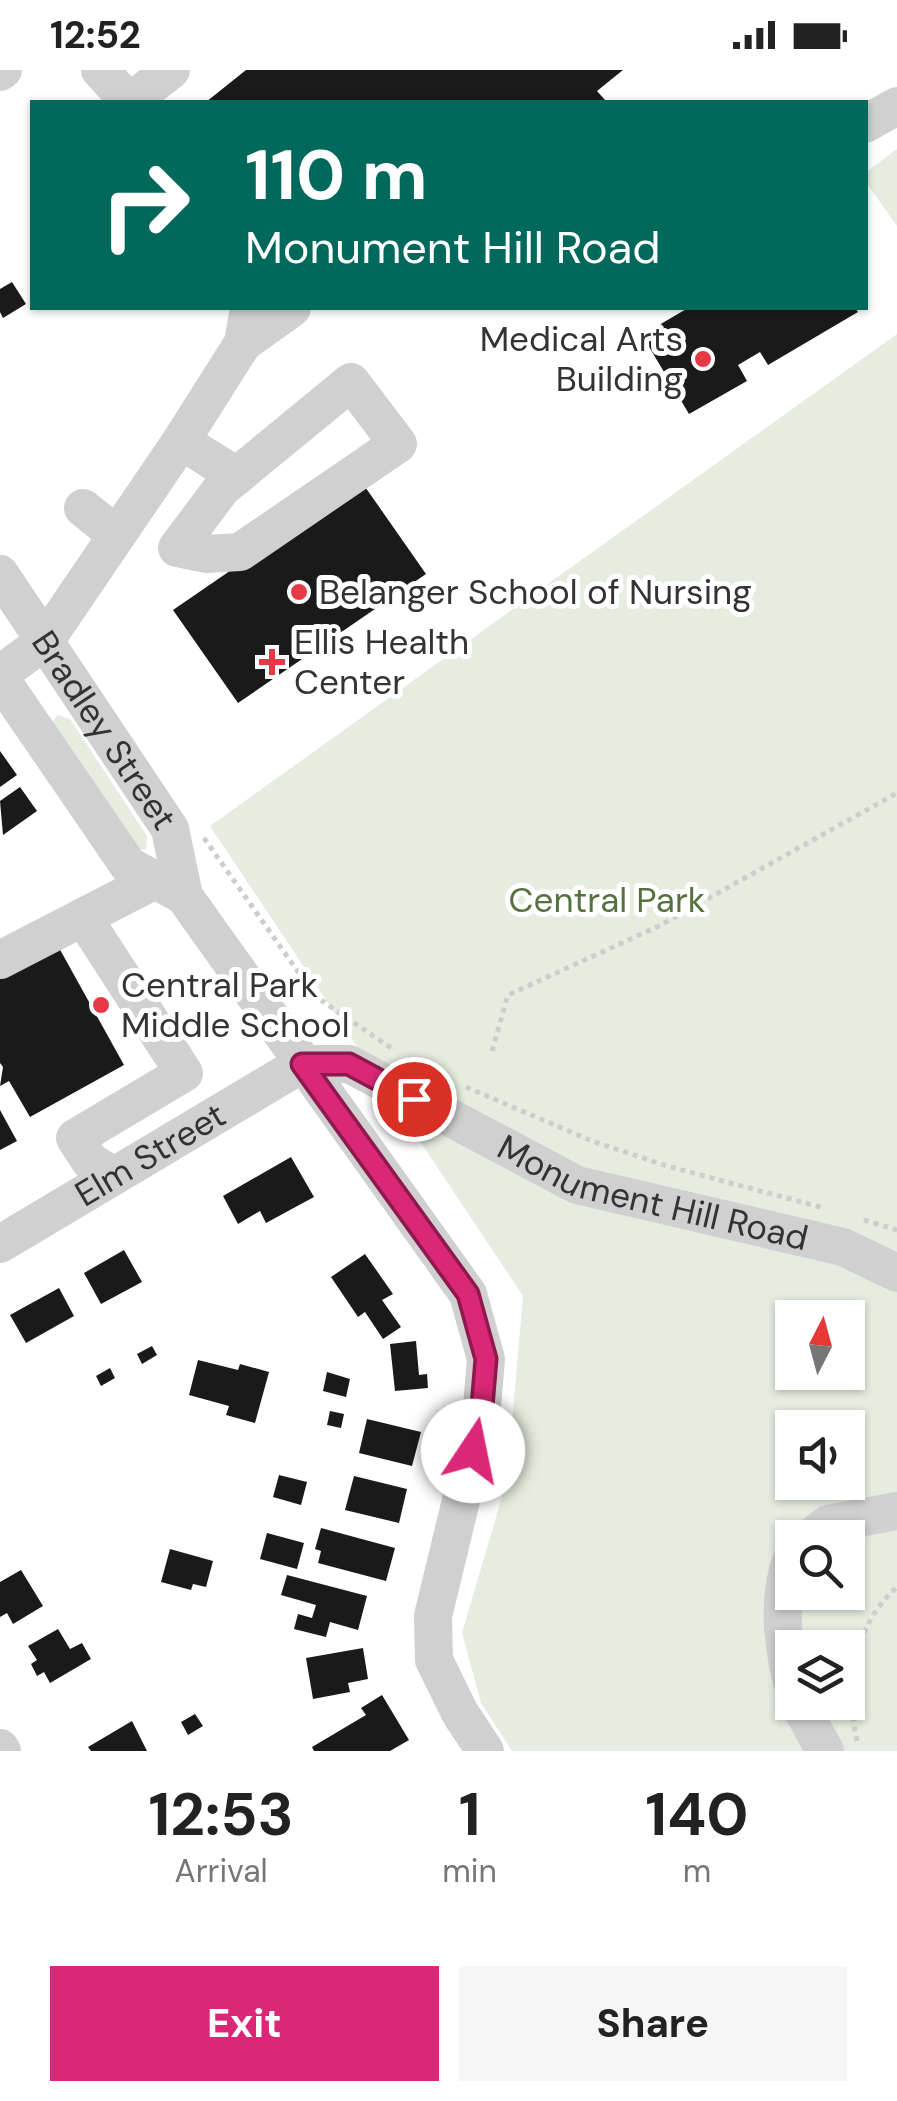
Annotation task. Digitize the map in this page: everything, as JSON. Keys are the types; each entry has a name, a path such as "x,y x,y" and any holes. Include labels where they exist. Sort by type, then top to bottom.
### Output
{"street":[{"path":"100,70 128,100"},
{"path":"133,100 171,70"},
{"path":"868,122 897,106"},
{"path":"0,676 45,641 181,441 246,325 287,310"},
{"path":"351,382 398,444 240,552 206,554 177,548 222,488 237,476 351,382"},
{"path":"181,441 237,476"},
{"path":"83,508 117,535"},
{"name":"Bradley Street","path":"0,574 170,830 170,888"},
{"name":"Bradley Street","path":"0,676 128,865 170,888 468,1294 486,1359 481,1418 433,1616 434,1660 485,1751"},
{"path":"0,960 83,917 170,888"},
{"path":"83,917 184,1073 75,1138 90,1161 114,1176"},
{"name":"Elm Street","path":"0,1244 302,1064"},
{"name":"Monument Hill Road","path":"302,1064 349,1064 577,1186 842,1247 897,1273"},
{"path":"849,1520 897,1511"},
{"path":"808,1720 826,1751"}],"path":[{"path":"492,1051 508,995 659,926 897,793"},
{"path":"202,835 316,996 400,1053"},
{"path":"450,1081 592,1141 667,1166 826,1208"},
{"path":"861,1219 897,1230"},
{"path":"859,1751 852,1696 856,1654 873,1616 897,1587"}],"green space":[{"path":"897,149 897,226 868,185 868,171"},
{"name":"Central Park","path":"897,334 897,1751 512,1751 481,1703 462,1633 507,1480 523,1296 210,826"},
{"path":"58,715 70,719 147,836 146,850 136,849 51,724"}],"building":[{"path":"246,70 623,70 597,91 605,100 208,100"},
{"path":"12,282 26,304 3,318 0,289"},
{"name":"Medical Arts Building","path":"685,310 858,312 768,365 760,352 738,365 747,381 689,414 642,335"},
{"name":"Belanger School of Nursing","path":"361,481 426,574 238,703 173,610"},
{"path":"0,751 17,775 0,787"},
{"path":"20,787 37,811 3,835 0,801"},
{"path":"58,946 124,1065 30,1117 9,1081 0,1086 0,978"},
{"path":"0,1110 17,1141 0,1150"},
{"path":"291,1157 314,1197 266,1223 260,1211 238,1224 223,1196"},
{"path":"124,1250 142,1282 101,1304 84,1273"},
{"path":"365,1254 393,1294 382,1300 401,1327 383,1339 365,1312 358,1317 331,1277"},
{"path":"59,1288 74,1316 26,1343 10,1315"},
{"path":"416,1341 419,1375 427,1374 428,1388 395,1391 390,1344"},
{"path":"152,1346 157,1355 142,1364 137,1354"},
{"path":"198,1360 238,1370 240,1364 269,1372 255,1423 226,1415 229,1406 189,1395"},
{"path":"110,1368 115,1378 101,1386 96,1376"},
{"path":"327,1372 350,1379 346,1397 323,1391"},
{"path":"330,1411 344,1414 341,1428 327,1425"},
{"path":"367,1419 421,1432 412,1466 359,1453"},
{"path":"279,1475 307,1482 301,1505 273,1497"},
{"path":"354,1476 407,1489 399,1523 345,1510"},
{"path":"321,1528 395,1548 386,1581 318,1563 321,1551 315,1549"},
{"path":"267,1533 304,1543 297,1569 260,1559"},
{"path":"170,1549 213,1561 206,1587 193,1584 191,1590 161,1582"},
{"path":"21,1570 43,1606 13,1624 7,1613 0,1617 0,1582"},
{"path":"287,1575 367,1596 358,1630 330,1622 326,1637 294,1629 298,1614 312,1618 316,1605 281,1595"},
{"path":"58,1629 70,1649 82,1643 91,1659 50,1683 44,1672 37,1676 31,1664 37,1660 28,1646"},
{"path":"363,1648 368,1679 348,1683 350,1692 313,1699 306,1658"},
{"path":"382,1695 409,1740 390,1751 314,1751 312,1747 366,1715 361,1708"},
{"path":"195,1714 203,1726 188,1735 181,1722"},
{"path":"132,1721 147,1751 91,1751 88,1747"}],"place":[{"name":"Medical Arts Building","path":"703,359"},
{"name":"Belanger School of Nursing","path":"299,592"},
{"name":"Ellis Health Center","path":"272,662"},
{"name":"Central Park Middle School","path":"101,1005"}],"route":[{"path":"414,1099 349,1064 302,1064 468,1294 486,1359 481,1418 473,1451"}]}
